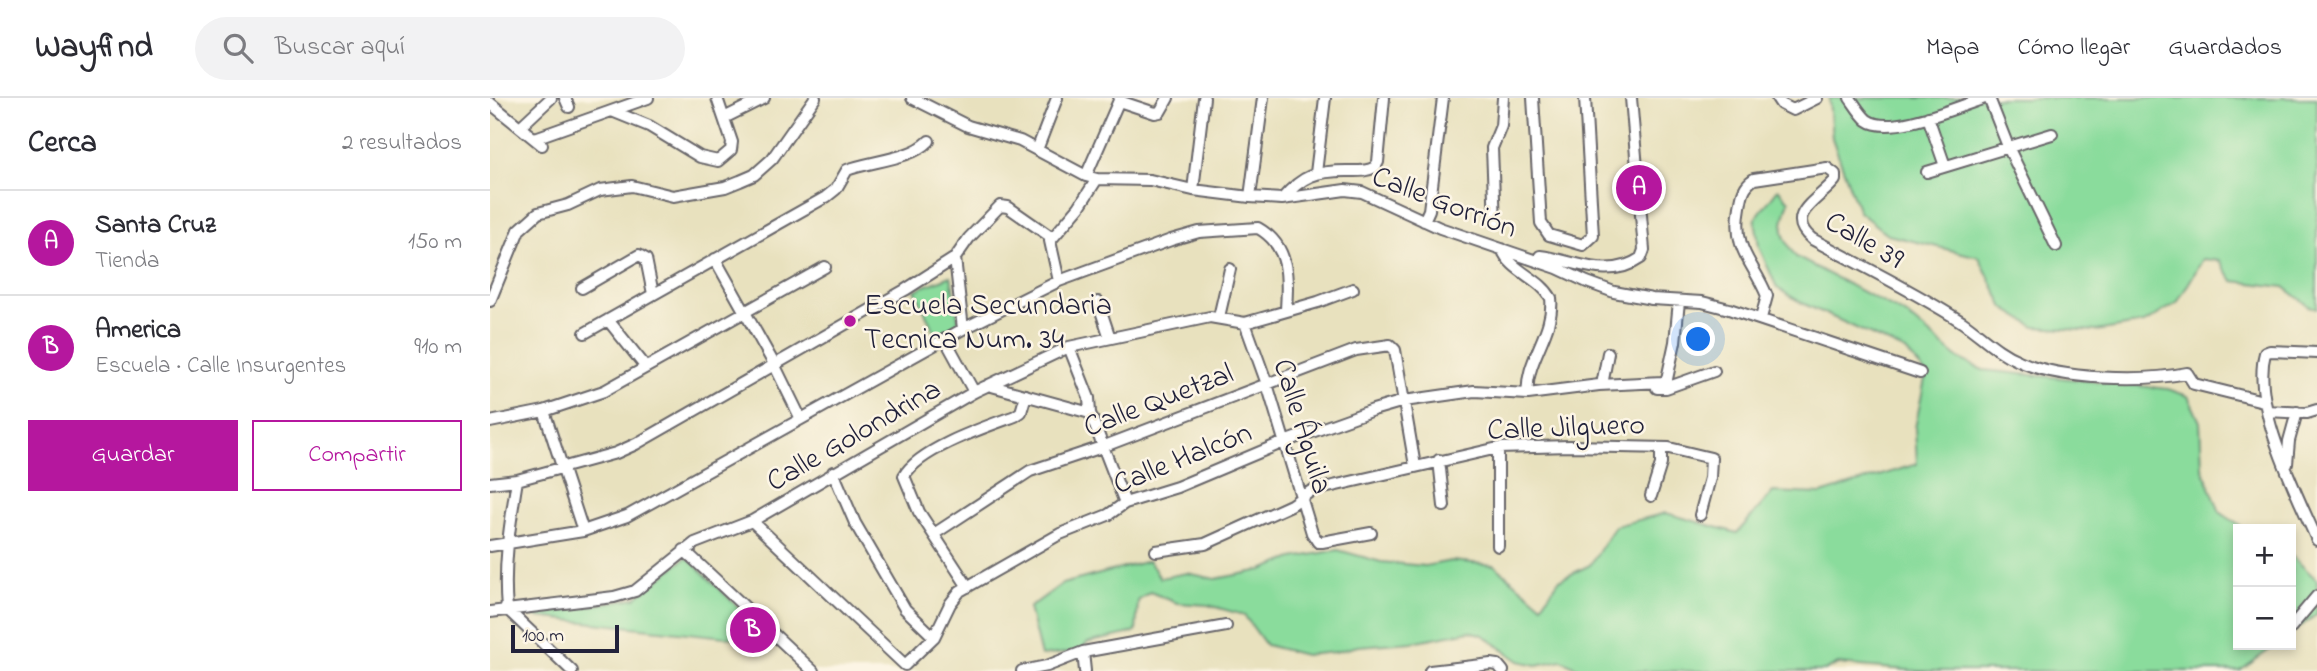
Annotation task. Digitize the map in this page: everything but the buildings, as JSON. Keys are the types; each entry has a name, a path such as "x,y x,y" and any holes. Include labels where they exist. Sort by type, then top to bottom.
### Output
{"street":[{"path":"520,127 551,98"},
{"path":"490,103 539,142 648,98"},
{"path":"612,111 649,126 700,157 713,161 724,158 732,145 717,98"},
{"path":"724,118 764,98"},
{"path":"490,300 519,230 538,213 568,205 600,190 632,186 673,196 725,187 740,181 754,175 772,159 815,98"},
{"name":"Calle Gorrión","path":"912,98 968,126 1007,136 1091,177 1150,180 1193,190 1282,199 1345,191 1362,192 1424,221 1531,258 1614,292 1702,302 1761,318 1920,373"},
{"path":"1037,150 1057,98"},
{"path":"1059,281 1050,246 1051,237 1079,206 1119,99 1155,113 1160,112 1168,98"},
{"path":"1193,190 1204,98"},
{"path":"1250,197 1263,98"},
{"path":"1316,173 1325,98"},
{"path":"1282,199 1296,183 1316,173 1365,171 1375,167 1378,162 1384,98"},
{"path":"1424,221 1429,210 1443,98"},
{"path":"1495,223 1492,148 1501,126 1503,98"},
{"path":"1533,98 1541,223 1549,235 1583,245 1593,236 1585,98"},
{"path":"1531,258 1548,257 1594,269 1625,267 1641,258 1644,250 1631,98"},
{"path":"1777,98 1781,104 1793,110 1817,98"},
{"path":"1850,98 1867,120 1884,127 1906,124 1987,98 2056,246"},
{"path":"1928,117 1945,166"},
{"path":"1927,172 2052,134"},
{"path":"585,333 826,197 836,189 847,170 916,150 929,141"},
{"name":"Calle 39","path":"1761,318 1767,296 1749,267 1738,233 1742,192 1754,178 1827,168 1835,174 1835,180 1803,214 1801,226 1804,232 1812,239 1962,322 2019,362 2082,375 2135,378 2187,373 2194,384 2265,406"},
{"path":"490,483 517,480 625,450 905,290 955,258 969,238 1000,206 1009,207 1051,237"},
{"path":"490,546 583,531 627,516 963,329 1059,281 1171,240 1199,232 1258,228 1273,240 1286,262 1286,310"},
{"path":"1502,249 1507,259 1540,284 1551,298 1550,320 1528,378 1528,394"},
{"path":"582,288 639,255 646,259 653,294"},
{"path":"955,258 963,329"},
{"path":"715,259 801,419"},
{"path":"490,422 544,411 604,391 825,268"},
{"path":"1219,317 1230,269"},
{"path":"1245,323 1353,289"},
{"name":"Calle Halcón","path":"905,668 934,637 956,595 968,587 1060,534 1108,515 1125,503 1177,487 1284,442 1404,401 1474,391 1528,394 1602,385 1663,382 1667,379 1675,342 1679,301"},
{"path":"1098,302 1110,338"},
{"name":"Calle Golondrina","path":"490,612 635,592 684,550 711,536 752,521 974,392 1069,347 1210,317 1245,323"},
{"path":"608,320 645,366"},
{"name":"Calle Águila","path":"1245,323 1311,533 1318,542 1371,533"},
{"path":"945,339 974,392"},
{"name":"Calle Quetzal","path":"933,534 1030,471 1102,447 1356,350 1390,345 1394,347 1404,401"},
{"path":"1069,347 1089,398 1090,413 1102,447 1125,503"},
{"path":"1602,385 1608,353"},
{"path":"2317,353 2265,353 2265,406 2287,471 2317,540"},
{"path":"1642,384 1651,388 1666,388 1714,371"},
{"path":"988,386 1090,413"},
{"path":"968,587 919,512 904,476 911,466 957,439 1015,416 1021,412 1026,395"},
{"path":"1404,401 1415,467"},
{"path":"2265,406 2308,413 2317,410"},
{"path":"544,411 583,531"},
{"path":"2287,471 2289,441 2297,412"},
{"path":"1498,448 1498,546"},
{"name":"Calle Jilguero","path":"1156,551 1205,544 1291,505 1311,491 1498,448 1661,448 1711,458 1710,478 1700,515"},
{"path":"1651,496 1661,464 1661,448"},
{"path":"1439,460 1444,506"},
{"path":"833,472 855,523 905,609 934,637"},
{"path":"517,480 507,543 507,609 572,671"},
{"path":"752,521 905,668"},
{"path":"684,550 813,671"},
{"path":"2296,621 2317,596"},
{"path":"1022,671 1047,666 1083,652 1226,626"},
{"path":"1083,652 1085,671"},
{"path":"1432,671 1491,664 1498,665 1503,670"}],"green space":[{"path":"1829,98 2317,98 2317,308 2309,306 2284,287 2233,281 2220,261 2203,259 2177,303 2144,323 2096,331 2035,327 2004,308 1979,257 1888,235 1859,212 1832,138"},
{"path":"1778,189 1789,201 1783,230 1786,242 1796,257 1907,315 1959,359 1983,370 2168,389 2188,396 2200,422 2202,467 2220,512 2237,524 2233,524 2233,650 2269,650 2240,671 1918,671 1838,664 1825,671 1584,671 1562,660 1537,665 1519,661 1483,635 1470,631 1412,642 1358,646 1305,655 1266,645 1244,615 1208,605 1177,603 1150,592 1138,601 1136,632 1087,643 1081,651 1041,656 1029,608 1062,584 1149,561 1160,578 1187,573 1215,579 1262,570 1293,558 1338,550 1381,562 1425,566 1451,561 1494,565 1542,605 1559,580 1590,565 1615,526 1666,513 1737,533 1773,492 1821,494 1917,464 1915,428 1926,374 1906,351 1802,303 1777,288 1759,247 1755,219"},
{"path":"951,276 959,324 936,336 915,290"},
{"path":"687,557 749,618 735,638 528,616 635,598"},
{"path":"2296,560 2317,580 2317,614 2296,630"}],"place":[{"name":"Santa Cruz","path":"1639,188"},
{"name":"Escuela Secundaria Tecnica Num. 34","path":"850,321"},
{"name":"America","path":"753,630"}]}
